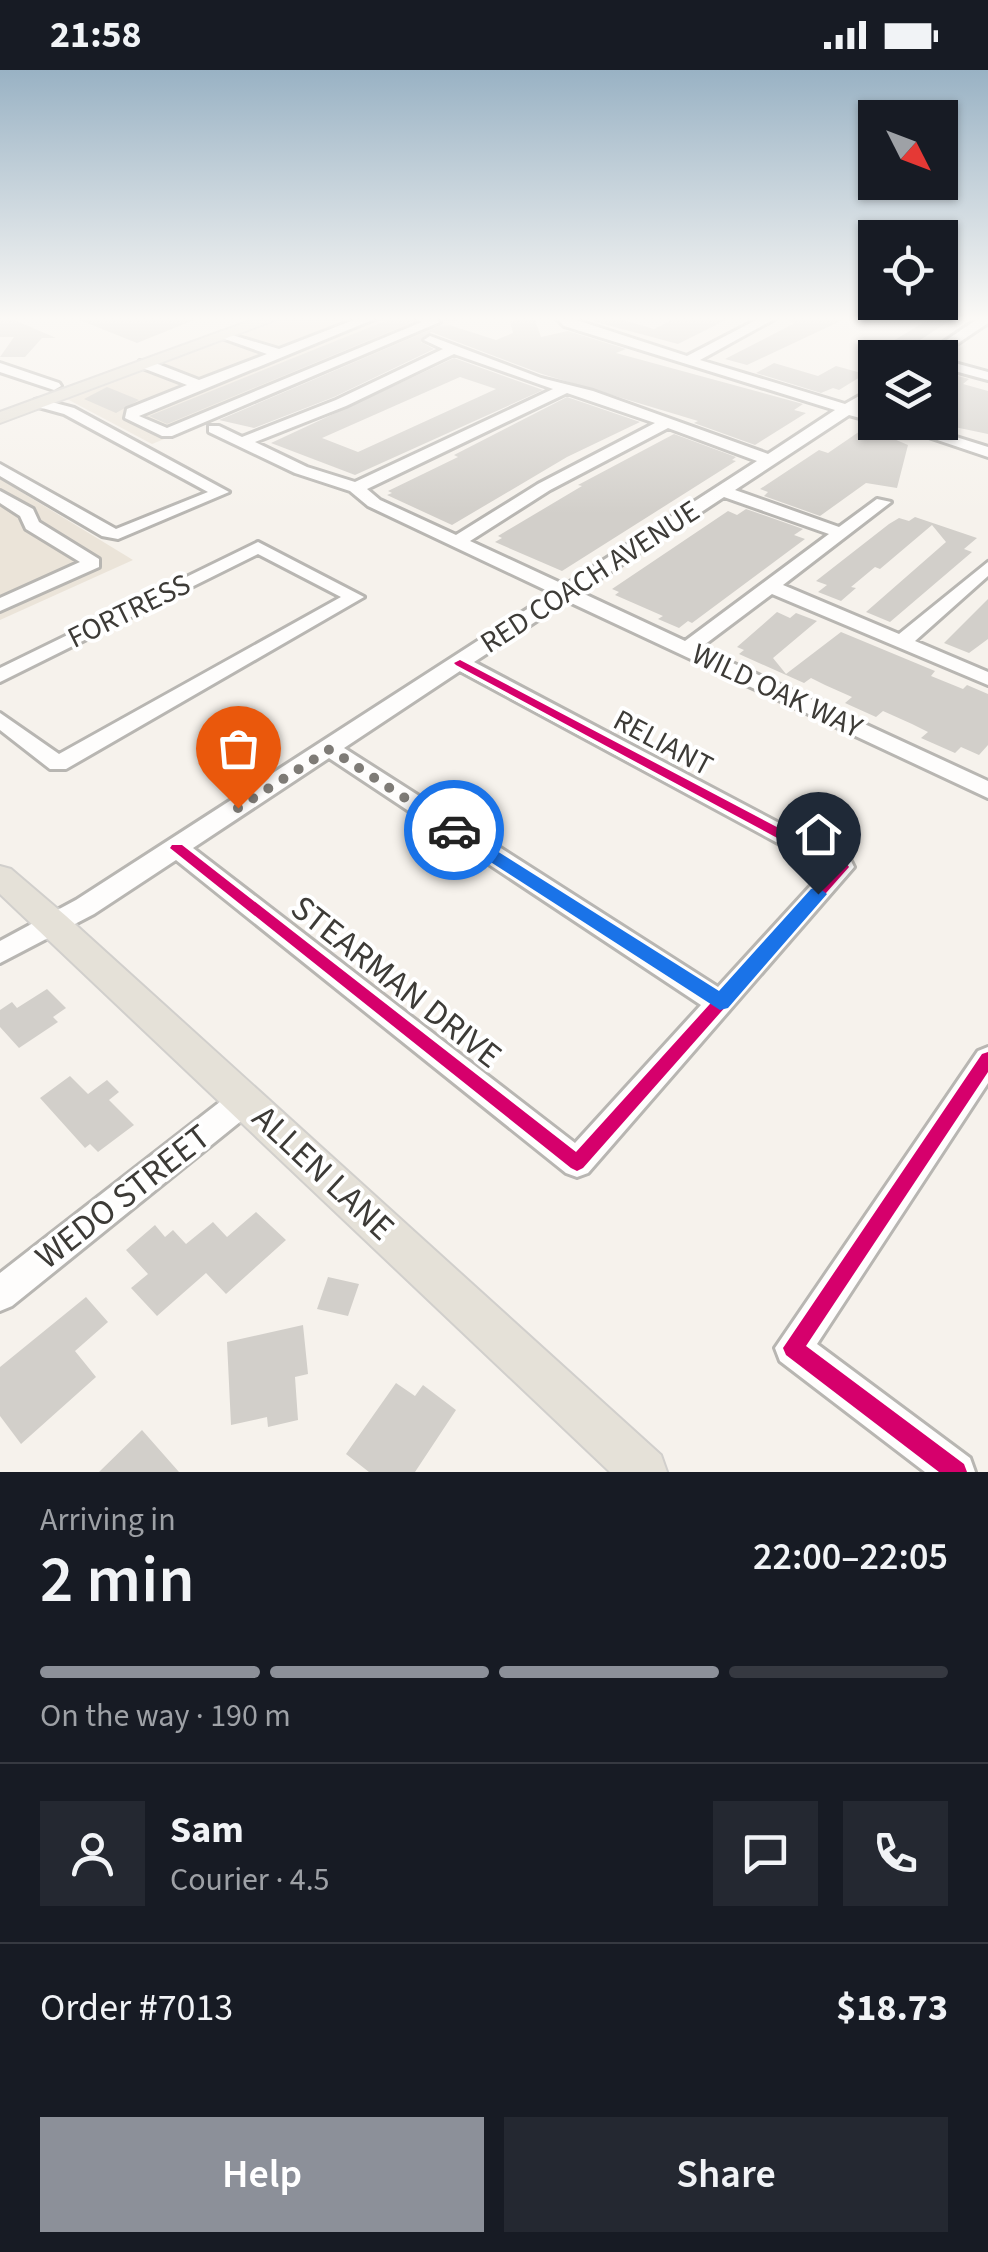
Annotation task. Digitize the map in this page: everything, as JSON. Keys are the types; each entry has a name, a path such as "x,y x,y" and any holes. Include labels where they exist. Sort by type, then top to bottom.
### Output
{"main road":[{"path":"0,405 62,383"},
{"path":"0,418 93,383"},
{"name":"ALLEN LANE","path":"0,877 56,924 644,1472"}],"street":[{"path":"47,383 54,386"},
{"path":"195,383 199,385"},
{"path":"203,383 132,412 132,418 168,433 287,383"},
{"path":"242,442 382,383"},
{"path":"543,383 567,388 769,460"},
{"path":"764,383 858,412"},
{"path":"356,488 567,388"},
{"name":"RED COACH AVENUE","path":"0,953 56,924 177,848 858,402"},
{"path":"0,469 108,532 118,534 221,492 69,411 60,412 40,403"},
{"path":"456,542 544,487 666,423"},
{"name":"WILD OAK WAY","path":"214,429 300,470 356,488 374,503 988,790"},
{"path":"949,440 988,452"},
{"path":"722,490 840,534"},
{"path":"0,496 27,513 32,525 93,563 0,604"},
{"path":"686,649 883,502"},
{"name":"FORTRESS","path":"0,676 258,547 356,597 58,764 0,720"},
{"path":"902,642 988,567"},
{"path":"770,586 988,679"},
{"name":"RELIANT","path":"460,663 842,866 720,1002"},
{"path":"330,749 720,1002"},
{"name":"STEARMAN DRIVE","path":"177,848 577,1163 720,1002"},
{"path":"955,1472 793,1348 988,1059"},
{"name":"WEDO STREET","path":"0,1294 245,1100"}],"shaded area":[{"path":"109,383 302,383 152,444 67,399"},
{"path":"0,479 133,560 0,620"}],"building":[{"path":"230,383 265,383 167,424 149,416"},
{"path":"305,383 362,383 254,428 219,420"},
{"path":"399,383 445,383 322,438 358,452 496,389 479,383 525,383 543,390 355,475 271,443"},
{"path":"573,383 728,383 803,404 794,410 806,413 755,445 694,423 698,421"},
{"path":"790,383 850,383 839,390 821,393"},
{"path":"958,383 988,391 988,434 958,428"},
{"path":"107,387 139,400 116,413 84,399"},
{"path":"567,397 640,422 567,457 452,525 387,495 392,493 388,491 458,457 454,455"},
{"path":"858,432 858,440 896,440 908,445 897,488 866,483 820,516 764,496 768,492 760,489 819,450 828,453"},
{"path":"674,434 736,457 732,460 736,461 562,571 495,542 502,538 498,536 582,486 578,485"},
{"path":"746,509 803,529 794,535 805,539 692,623 688,621 679,628 658,619 663,616 615,595 619,592 612,589 728,511 737,515"},
{"path":"915,517 977,538 964,549 972,552 890,622 866,612 946,542 932,525 880,569 875,567 851,587 856,588 841,601 818,592 827,585 816,581 889,524 899,518 909,521"},
{"path":"988,599 988,639 969,653 944,643"},
{"path":"777,612 790,618 796,613 817,621 773,658 786,674 841,632 935,671 931,676 988,694 988,745 979,755 961,747 955,753 921,738 928,732 912,724 883,711 876,717 845,703 852,697 811,678 804,683 739,654 744,650 737,647"},
{"path":"47,989 66,1008 53,1017 58,1022 19,1048 0,1027 0,1010 12,1002 17,1008"},
{"path":"70,1076 88,1094 107,1080 119,1092 109,1100 134,1125 98,1152 90,1144 85,1148 40,1098"},
{"path":"256,1212 286,1240 226,1294 206,1273 157,1316 131,1288 148,1274 126,1250 155,1225 165,1237 173,1230 186,1244 213,1222 227,1237"},
{"path":"328,1277 359,1284 348,1316 317,1309"},
{"path":"86,1297 108,1322 75,1351 96,1377 21,1444 0,1416 0,1367"},
{"path":"303,1325 308,1374 295,1377 298,1420 268,1427 267,1417 231,1425 227,1342"},
{"path":"396,1383 415,1396 423,1385 456,1410 415,1472 369,1472 346,1454"},
{"path":"142,1430 179,1472 99,1472"}],"cycle path":[{"path":"177,848 577,1163 842,867 460,663"},
{"path":"956,1472 793,1348 988,1059"}],"way so far":[{"path":"238,808 330,749 454,830"}],"route":[{"path":"454,830 720,1002 818,894"}]}
